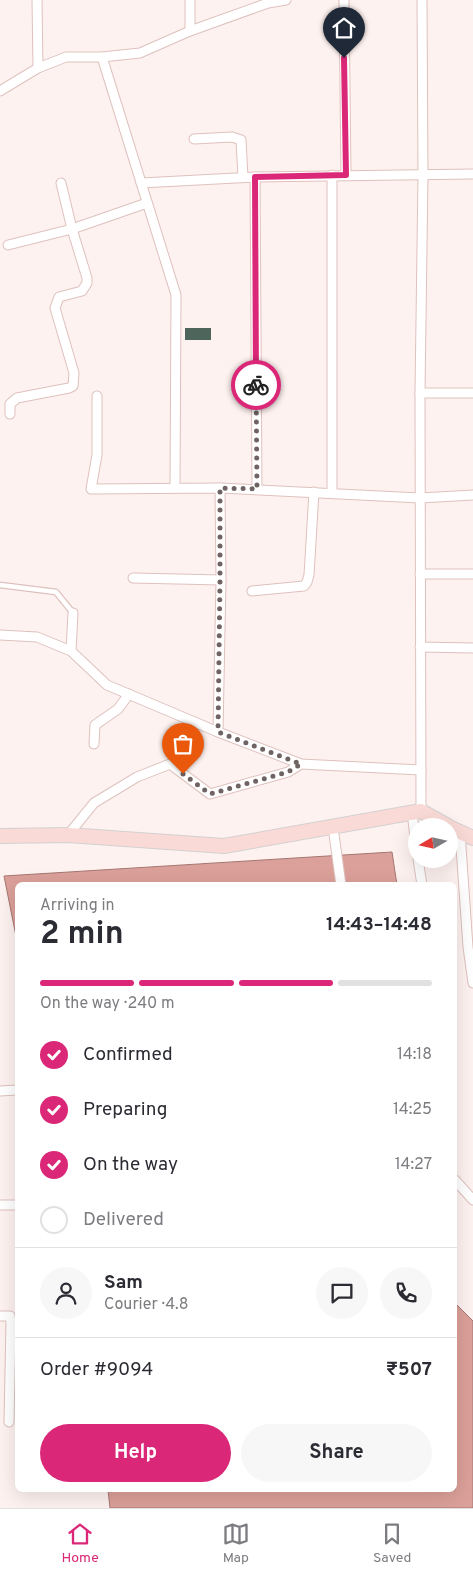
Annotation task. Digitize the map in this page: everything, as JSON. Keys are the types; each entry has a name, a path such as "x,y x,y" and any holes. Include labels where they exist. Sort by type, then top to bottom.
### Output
{"main road":[{"path":"0,836 68,835 224,846 416,812 462,833"}],"street":[{"path":"37,0 38,68"},
{"path":"190,0 190,31"},
{"path":"0,91 38,68 66,56 102,57 140,53 190,31 268,2 286,0"},
{"path":"344,0 346,175"},
{"path":"416,818 421,770 422,0"},
{"path":"102,57 176,295 175,488"},
{"path":"194,140 232,137 241,140 243,177"},
{"path":"141,183 243,177 473,174"},
{"path":"332,175 332,493"},
{"path":"255,177 257,489"},
{"path":"10,414 10,404 17,398 73,386 74,373 54,308 59,297 82,291 87,284 87,278 72,229 61,183"},
{"path":"8,245 72,229 147,203"},
{"path":"420,393 473,393"},
{"path":"97,396 98,455 90,489 257,489 420,498 473,495"},
{"path":"218,732 220,488"},
{"path":"252,591 304,586 307,582 314,492"},
{"path":"420,574 473,574"},
{"path":"132,578 220,580"},
{"path":"71,651 73,613"},
{"path":"0,635 37,637 71,651 107,685 218,732 301,764 421,770"},
{"path":"420,648 473,648"},
{"path":"94,744 95,725 118,709 129,694"},
{"path":"68,835 94,803 137,777 170,764 210,794 288,772 301,764"},
{"path":"333,826 342,882"},
{"path":"462,833 468,947 473,983"},
{"path":"419,868 422,882"},
{"path":"0,1091 15,1090"},
{"path":"457,1182 473,1200"},
{"path":"0,1205 15,1205"},
{"path":"0,1316 14,1316 9,1422"}],"lane":[{"path":"0,585 56,592 73,613"}],"shaded area":[{"path":"392,852 397,882 15,882 15,931 4,876"},
{"path":"457,1305 473,1321 473,1508 110,1508 108,1492 457,1492"}],"building":[{"path":"185,328 211,328 211,340 185,340"}],"way so far":[{"path":"183,774 210,794 288,772 301,764 218,732 220,488 257,489 256,385"}],"route":[{"path":"256,385 255,177 346,175 344,58"}]}
